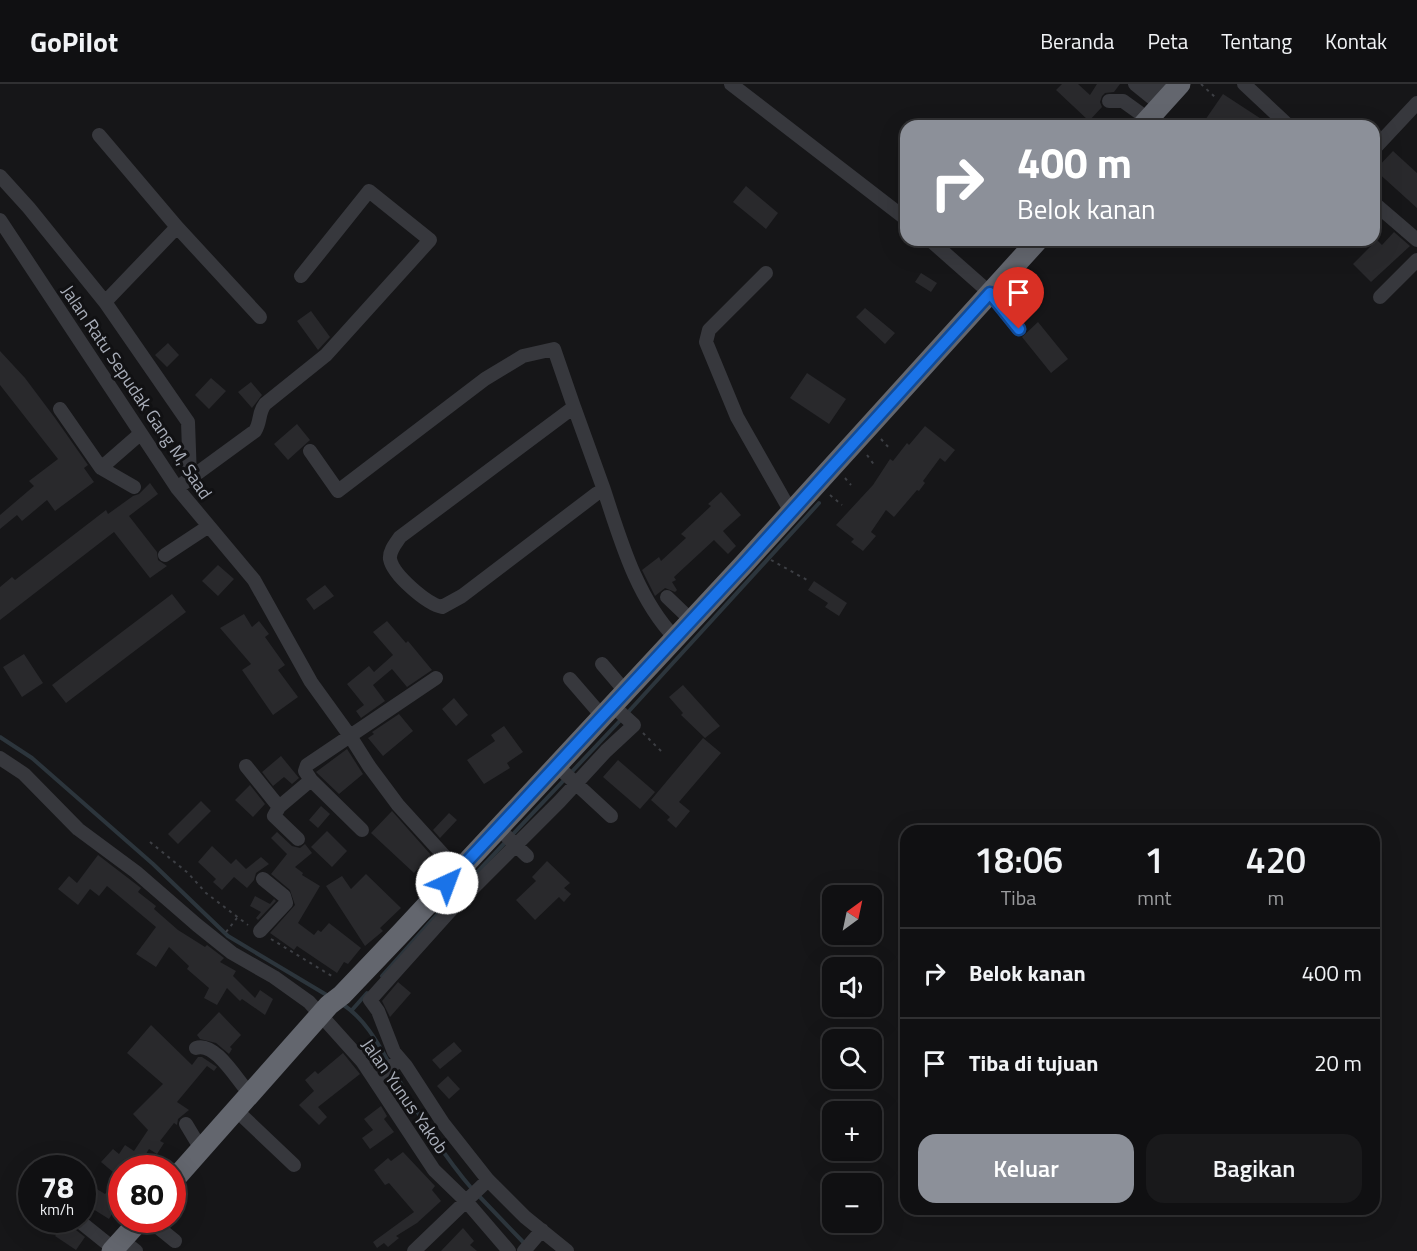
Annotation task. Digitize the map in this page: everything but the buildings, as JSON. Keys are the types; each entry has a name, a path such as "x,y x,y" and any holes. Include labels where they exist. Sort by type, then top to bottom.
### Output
{"highway":[{"path":"186,1166 249,1093 444,904 458,871 508,837 567,775 621,712 675,638 1033,246"},
{"path":"121,1248 131,1233"}],"street":[{"path":"731,84 900,214"},
{"path":"1135,84 1159,102"},
{"path":"1244,84 1283,120"},
{"path":"1109,101 1117,99 1159,102"},
{"path":"1380,143 1417,103"},
{"path":"99,135 177,227 260,317"},
{"path":"0,176 105,302 188,422 190,478"},
{"path":"177,488 255,431 259,424 261,409 326,356 430,240 369,191 301,276"},
{"path":"1380,208 1417,240"},
{"name":"Jalan Ratu Sepudak Gang M, Saad","path":"0,220 177,488 254,580 311,682 398,805 458,871"},
{"path":"105,302 177,227"},
{"path":"937,246 990,293 1019,329"},
{"path":"1380,297 1417,260"},
{"path":"766,273 710,330 706,342 737,417 791,512"},
{"path":"310,451 338,491 485,379 523,356 554,349 624,549 650,607 675,638"},
{"path":"574,407 400,537 390,552 390,558 394,569 430,604 442,607 462,596 604,490"},
{"path":"60,409 102,468 134,487"},
{"path":"102,468 140,434"},
{"path":"165,555 209,526"},
{"path":"667,597 691,620"},
{"path":"602,664 621,712"},
{"path":"362,830 311,780 305,771 307,765 436,678"},
{"path":"570,679 621,712"},
{"path":"596,743 621,712"},
{"path":"0,758 24,774 78,829 136,872 232,953 274,977 309,1002 349,998 376,1006 396,1062 406,1066 484,1183 567,1251"},
{"path":"246,766 279,807"},
{"path":"567,775 611,816"},
{"path":"298,839 274,816 279,807 311,780"},
{"path":"444,904 508,837 527,856"},
{"path":"260,931 286,903 284,896 263,879"},
{"name":"Jalan Yunus Yakob","path":"349,998 379,1077 422,1155 468,1199 508,1251"},
{"path":"196,1048 208,1047 232,1071 249,1093"},
{"path":"379,1077 396,1062"},
{"path":"236,1110 294,1165"},
{"path":"186,1124 201,1149"},
{"path":"414,1251 484,1183"},
{"path":"529,1246 542,1230"},
{"path":"96,1232 121,1248"},
{"path":"165,1233 175,1241"}],"path":[{"path":"1201,84 1216,98"},
{"path":"756,551 807,580"},
{"path":"621,712 663,753"},
{"path":"150,842 237,918 330,977 349,998"},
{"path":"218,942 237,918"}],"waterway":[{"path":"382,976 819,503"},
{"path":"0,737 32,758 153,864 228,936 330,997"},
{"path":"352,1010 367,993"},
{"path":"342,1004 363,1023 389,1063"},
{"path":"393,1069 430,1132 450,1162 473,1190"},
{"path":"478,1195 525,1244"}],"route":[{"path":"447,883 744,564 990,293 1019,329"}]}
